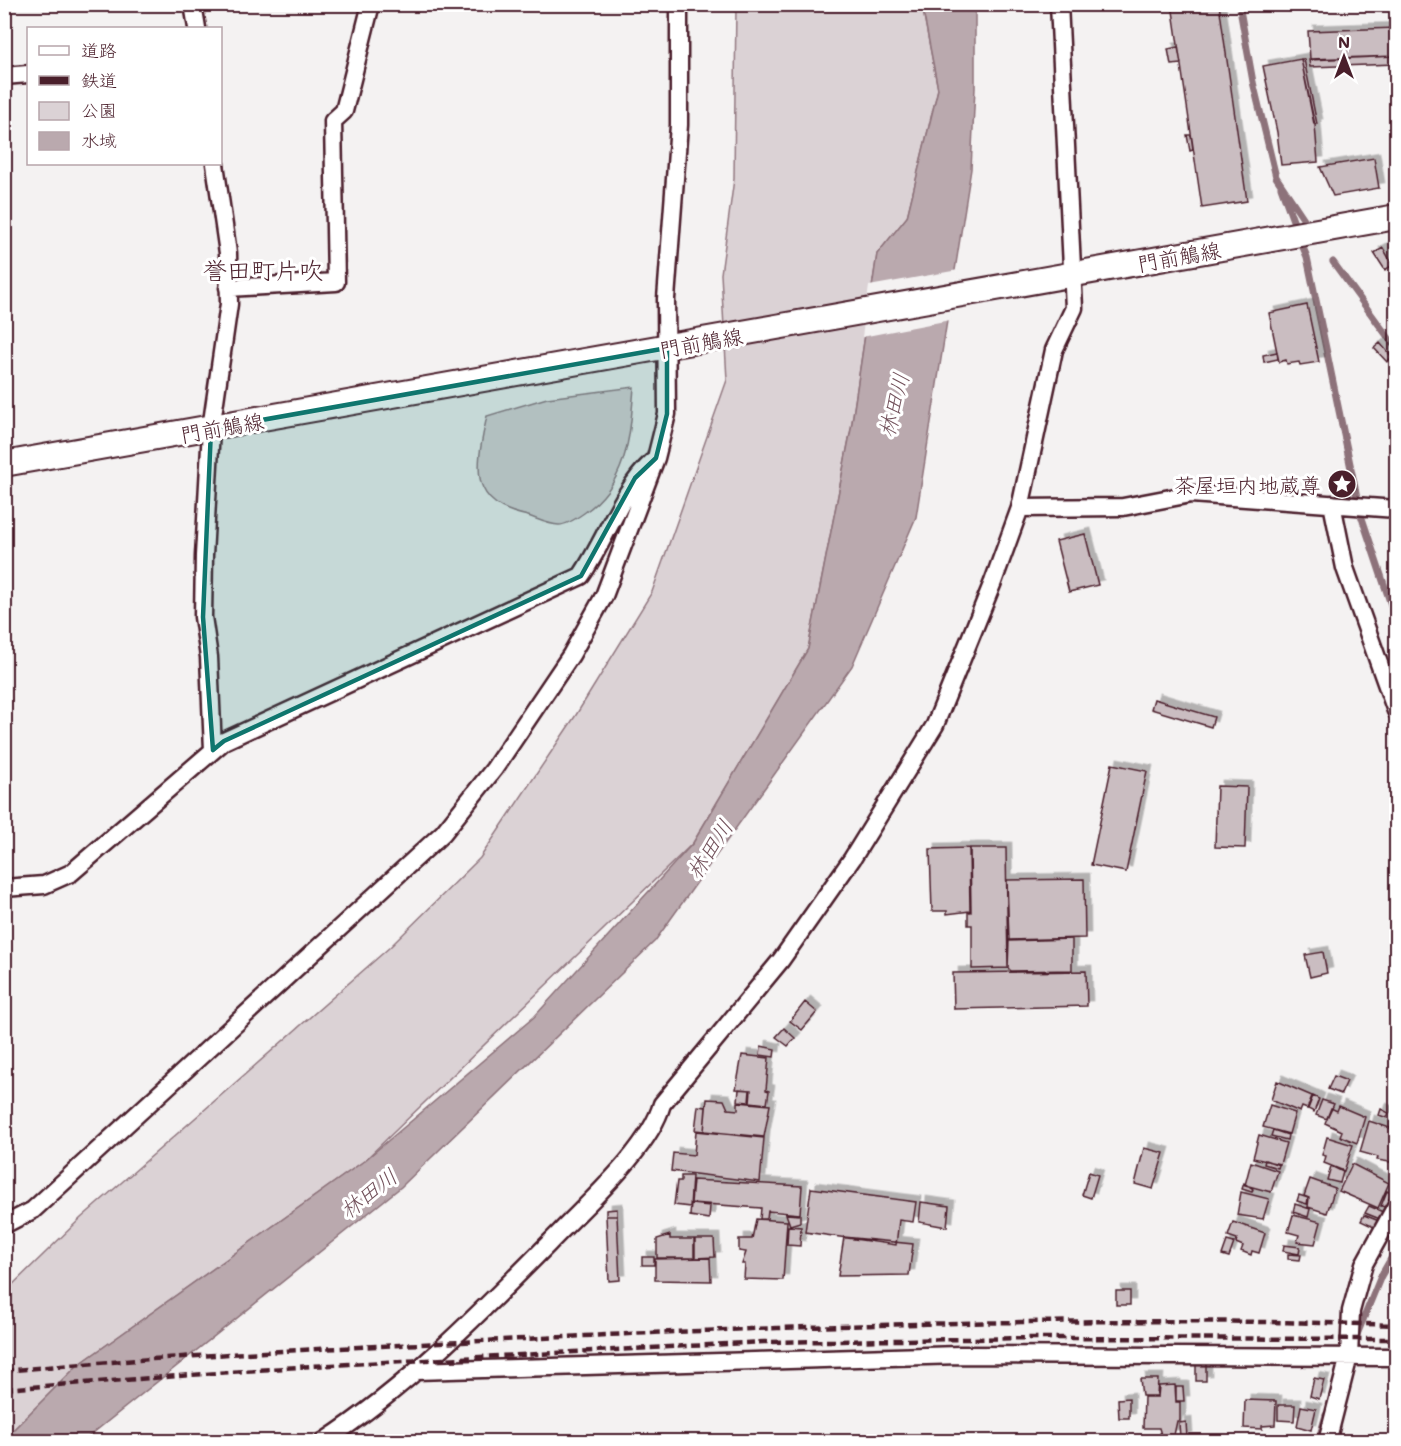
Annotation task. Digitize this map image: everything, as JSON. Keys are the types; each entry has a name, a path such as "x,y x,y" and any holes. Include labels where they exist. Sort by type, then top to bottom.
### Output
{"main road":[{"name":"門前鵤線","path":"4,464 674,347 1396,217"}],"street":[{"path":"193,4 197,27"},
{"path":"228,288 336,282 333,121 344,111 371,4"},
{"path":"4,1225 33,1210 443,833 494,769 577,646 604,596 656,458 667,414 674,347 666,299 679,125 679,4"},
{"path":"323,1442 416,1371 494,1299 608,1183 657,1122 662,1104 781,960 852,859 935,725 993,582 1020,508 1054,350 1074,308 1067,275 1059,4"},
{"path":"4,76 27,74"},
{"path":"213,750 209,657 203,617 211,429 229,304 228,253 215,165"},
{"path":"4,888 44,885 71,873 224,741 581,576 594,557 635,478 656,458"},
{"path":"1020,508 1123,507 1191,494 1396,508"},
{"path":"1332,504 1345,568 1396,711"},
{"path":"1327,1442 1349,1356 1351,1311 1364,1264 1396,1206"},
{"path":"416,1371 960,1355 1396,1358"}],"highlighted area":[{"path":"667,348 667,414 656,458 635,478 581,576 224,741 213,750 203,617 211,429"}],"green space":[{"path":"736,5 922,5 938,89 907,217 877,254 851,429 808,649 693,843 364,1161 77,1366 5,1438 5,1292 81,1218 390,947 480,858 576,715 652,592 727,380 721,274 734,179"},
{"path":"634,387 628,440 618,473 610,488 599,501 584,513 565,524 551,524 508,510 496,504 486,494 480,480 479,462 487,416 547,398"}],"water":[{"name":"林田川","path":"922,5 975,5 975,88 971,169 916,517 852,666 655,941 401,1187 83,1441 5,1442 5,1438 77,1366 364,1161 534,1017 693,843 808,649 851,429 877,254 907,217 938,89"}],"pier":[{"path":"958,270 950,320 862,337 869,286"}],"building":[{"path":"1172,4 1219,4 1247,201 1202,208"},
{"path":"1396,28 1396,56 1310,59 1308,31"},
{"path":"1178,47 1181,64 1171,65 1168,49"},
{"path":"1396,56 1396,64 1310,67 1309,60"},
{"path":"1301,59 1304,59 1317,124 1314,124"},
{"path":"1301,59 1315,125 1318,162 1281,165 1277,132 1263,66"},
{"path":"1187,135 1191,135 1193,150 1190,151"},
{"path":"1374,158 1379,188 1333,196 1320,167"},
{"path":"1383,248 1393,265 1385,270 1374,253"},
{"path":"1307,305 1319,362 1300,365 1299,362 1287,364 1286,360 1279,362 1269,313"},
{"path":"1380,343 1392,357 1387,362 1374,348"},
{"path":"1277,352 1278,359 1264,362 1263,355"},
{"path":"1349,480 1351,494 1338,497 1335,483"},
{"path":"1085,534 1098,585 1069,592 1056,541"},
{"path":"1154,699 1214,717 1211,727 1151,709"},
{"path":"1112,764 1147,771 1126,872 1091,865"},
{"path":"1217,786 1247,787 1245,848 1215,847"},
{"path":"969,848 970,911 947,914 947,911 932,911 930,849"},
{"path":"970,848 1006,848 1008,968 972,969 972,925 968,925 968,912 971,912"},
{"path":"1084,879 1085,938 1009,940 1007,880"},
{"path":"1072,939 1072,970 1011,971 1008,968 1009,941"},
{"path":"1323,952 1327,973 1310,977 1305,955"},
{"path":"1086,971 1087,1006 954,1009 953,973"},
{"path":"805,1002 817,1012 802,1030 790,1021"},
{"path":"784,1028 795,1038 788,1046 776,1037"},
{"path":"761,1046 775,1049 774,1057 760,1055"},
{"path":"742,1055 769,1058 767,1104 750,1102 751,1090 736,1089"},
{"path":"1334,1076 1347,1081 1341,1094 1328,1089"},
{"path":"1277,1081 1312,1096 1307,1109 1302,1107 1300,1112 1271,1100"},
{"path":"739,1089 750,1090 749,1102 738,1101"},
{"path":"1313,1096 1319,1099 1314,1112 1308,1109"},
{"path":"707,1099 724,1100 728,1109 738,1110 738,1102 770,1105 764,1137 704,1131"},
{"path":"1322,1100 1334,1104 1327,1119 1316,1115"},
{"path":"1270,1105 1295,1113 1289,1134 1263,1127"},
{"path":"698,1106 706,1107 704,1131 695,1130"},
{"path":"1339,1106 1365,1117 1357,1143 1340,1136 1342,1131 1325,1123 1331,1108 1337,1111"},
{"path":"1381,1109 1389,1113 1387,1118 1379,1115"},
{"path":"1369,1121 1396,1130 1396,1163 1377,1160 1378,1157 1360,1152"},
{"path":"1273,1130 1288,1135 1287,1140 1271,1136"},
{"path":"696,1131 764,1138 760,1182 671,1171 673,1153 694,1155"},
{"path":"1259,1135 1286,1143 1280,1164 1253,1158"},
{"path":"1327,1137 1353,1145 1344,1171 1324,1163 1326,1156 1322,1155"},
{"path":"1144,1148 1164,1153 1153,1189 1135,1184"},
{"path":"1265,1160 1279,1165 1278,1168 1264,1164"},
{"path":"1251,1162 1278,1171 1271,1192 1245,1185"},
{"path":"1352,1164 1389,1183 1378,1208 1339,1191"},
{"path":"1331,1166 1343,1172 1340,1183 1327,1180"},
{"path":"1089,1172 1098,1175 1091,1198 1082,1195"},
{"path":"681,1176 692,1176 690,1207 674,1205 677,1181 681,1181"},
{"path":"1310,1179 1335,1188 1327,1213 1308,1207 1309,1198 1304,1196"},
{"path":"693,1180 802,1186 800,1214 768,1211 767,1219 760,1219 761,1208 691,1203"},
{"path":"1244,1183 1253,1189 1252,1192 1242,1189"},
{"path":"811,1188 916,1202 913,1222 899,1220 896,1245 805,1232"},
{"path":"1387,1191 1392,1193 1385,1207 1381,1206"},
{"path":"1241,1192 1269,1199 1263,1219 1237,1215"},
{"path":"1299,1195 1308,1198 1307,1204 1297,1201"},
{"path":"921,1202 949,1206 947,1227 919,1222"},
{"path":"691,1204 710,1206 709,1219 690,1216"},
{"path":"1295,1204 1310,1209 1308,1217 1293,1212"},
{"path":"1369,1206 1383,1212 1380,1219 1365,1213"},
{"path":"617,1209 617,1216 606,1216 606,1210"},
{"path":"786,1214 800,1215 800,1222 790,1225"},
{"path":"1293,1215 1321,1222 1315,1244 1297,1242 1299,1235 1288,1232"},
{"path":"1364,1215 1379,1221 1376,1228 1361,1221"},
{"path":"606,1216 617,1216 620,1280 609,1281"},
{"path":"756,1219 787,1221 783,1280 744,1279 745,1264 742,1264 746,1252 739,1251 739,1239 752,1239"},
{"path":"1233,1222 1265,1233 1259,1253 1252,1251 1251,1255 1241,1251 1243,1246 1236,1243 1237,1239 1228,1236"},
{"path":"788,1226 801,1227 800,1246 787,1245"},
{"path":"670,1235 670,1239 694,1239 694,1258 657,1258 657,1239"},
{"path":"844,1237 913,1244 909,1275 838,1276"},
{"path":"695,1239 714,1239 715,1257 695,1258"},
{"path":"1227,1241 1234,1243 1229,1257 1222,1255"},
{"path":"1284,1245 1300,1247 1299,1254 1283,1251"},
{"path":"1288,1254 1301,1255 1300,1260 1288,1259"},
{"path":"642,1257 654,1257 654,1265 642,1265"},
{"path":"710,1258 711,1281 655,1280 655,1259"},
{"path":"1116,1291 1130,1291 1130,1305 1116,1305"},
{"path":"1196,1363 1206,1363 1206,1381 1196,1381"},
{"path":"1314,1378 1324,1380 1319,1399 1310,1396"},
{"path":"1140,1379 1158,1379 1157,1396 1142,1396"},
{"path":"1175,1385 1176,1402 1180,1402 1180,1421 1177,1421 1174,1435 1161,1435 1159,1428 1143,1428 1144,1397 1158,1397 1159,1386"},
{"path":"1176,1387 1183,1387 1184,1401 1176,1401"},
{"path":"1129,1398 1129,1418 1119,1418 1118,1399"},
{"path":"1245,1400 1276,1401 1275,1425 1262,1426 1262,1429 1244,1428"},
{"path":"1278,1405 1295,1405 1294,1421 1278,1420"},
{"path":"1301,1406 1316,1409 1311,1430 1297,1426"},
{"path":"1186,1422 1187,1437 1180,1438 1179,1423"},
{"path":"1245,1439 1262,1440 1289,1441 1245,1442"}],"waterway":[{"path":"1239,4 1253,82 1276,177 1304,219"},
{"path":"1281,187 1296,229"},
{"path":"1300,240 1307,257 1360,512 1396,620"},
{"path":"1333,262 1396,348"},
{"path":"1356,1337 1381,1276 1396,1250"},
{"path":"1318,1442 1326,1415"}],"railway":[{"path":"4,1371 274,1352 863,1325 1076,1321 1396,1325"},
{"path":"4,1389 311,1366 764,1342 1035,1338 1396,1339"}],"place":[{"name":"茶屋垣内地蔵尊","path":"1342,484"}],"district":[{"name":"誉田町片吹","path":"263,269"}]}
